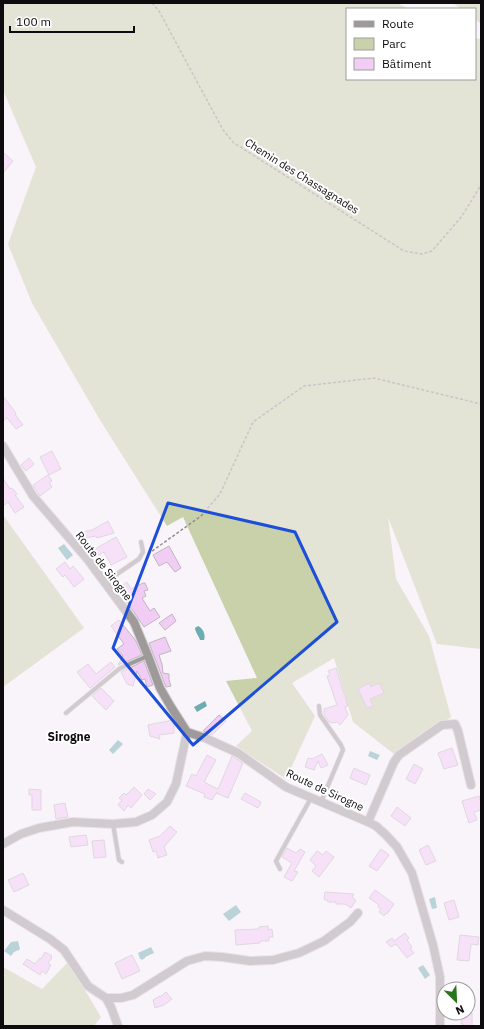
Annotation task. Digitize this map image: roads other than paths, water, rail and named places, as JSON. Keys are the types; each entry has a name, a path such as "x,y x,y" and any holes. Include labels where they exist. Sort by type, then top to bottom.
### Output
{"street":[{"name":"Route de Sirogne","path":"3,447 33,496 88,560 134,622 160,688 187,732 205,738 238,753 286,787 376,826 397,847 412,873 433,945 440,977 440,1026"},
{"path":"368,822 394,762 399,755 442,725 455,724 471,786"},
{"path":"3,844 20,834 38,828 73,822 113,824 136,822 152,815 167,802 176,784 187,732"},
{"path":"3,910 50,939 64,950 88,986 106,998 118,1026"},
{"path":"106,998 121,998 133,995 187,961 205,956 222,957 250,962 273,960 299,953 324,941 350,922 358,913"}],"lane":[{"path":"104,583 139,559 143,552 140,542"},
{"path":"66,713 119,669 127,664 148,656"},
{"path":"319,706 320,715 343,750 321,803"},
{"path":"280,869 276,862 311,798"},
{"path":"113,824 119,860 122,862"}],"water":[{"path":"64,544 73,555 67,560 58,548"},
{"path":"198,626 204,632 204,640 200,640 196,631 195,628"},
{"path":"205,701 207,706 197,712 194,707"},
{"path":"118,740 123,744 113,754 109,750"},
{"path":"370,751 380,755 377,760 368,756"},
{"path":"435,897 437,908 432,909 429,899"},
{"path":"236,905 241,912 229,921 223,914"},
{"path":"18,941 20,949 14,952 11,956 4,951 11,942"},
{"path":"151,947 154,953 142,960 140,959 138,953"},
{"path":"423,965 430,975 425,979 418,968"}],"district":[{"name":"Sirogne","path":"69,737"}]}
